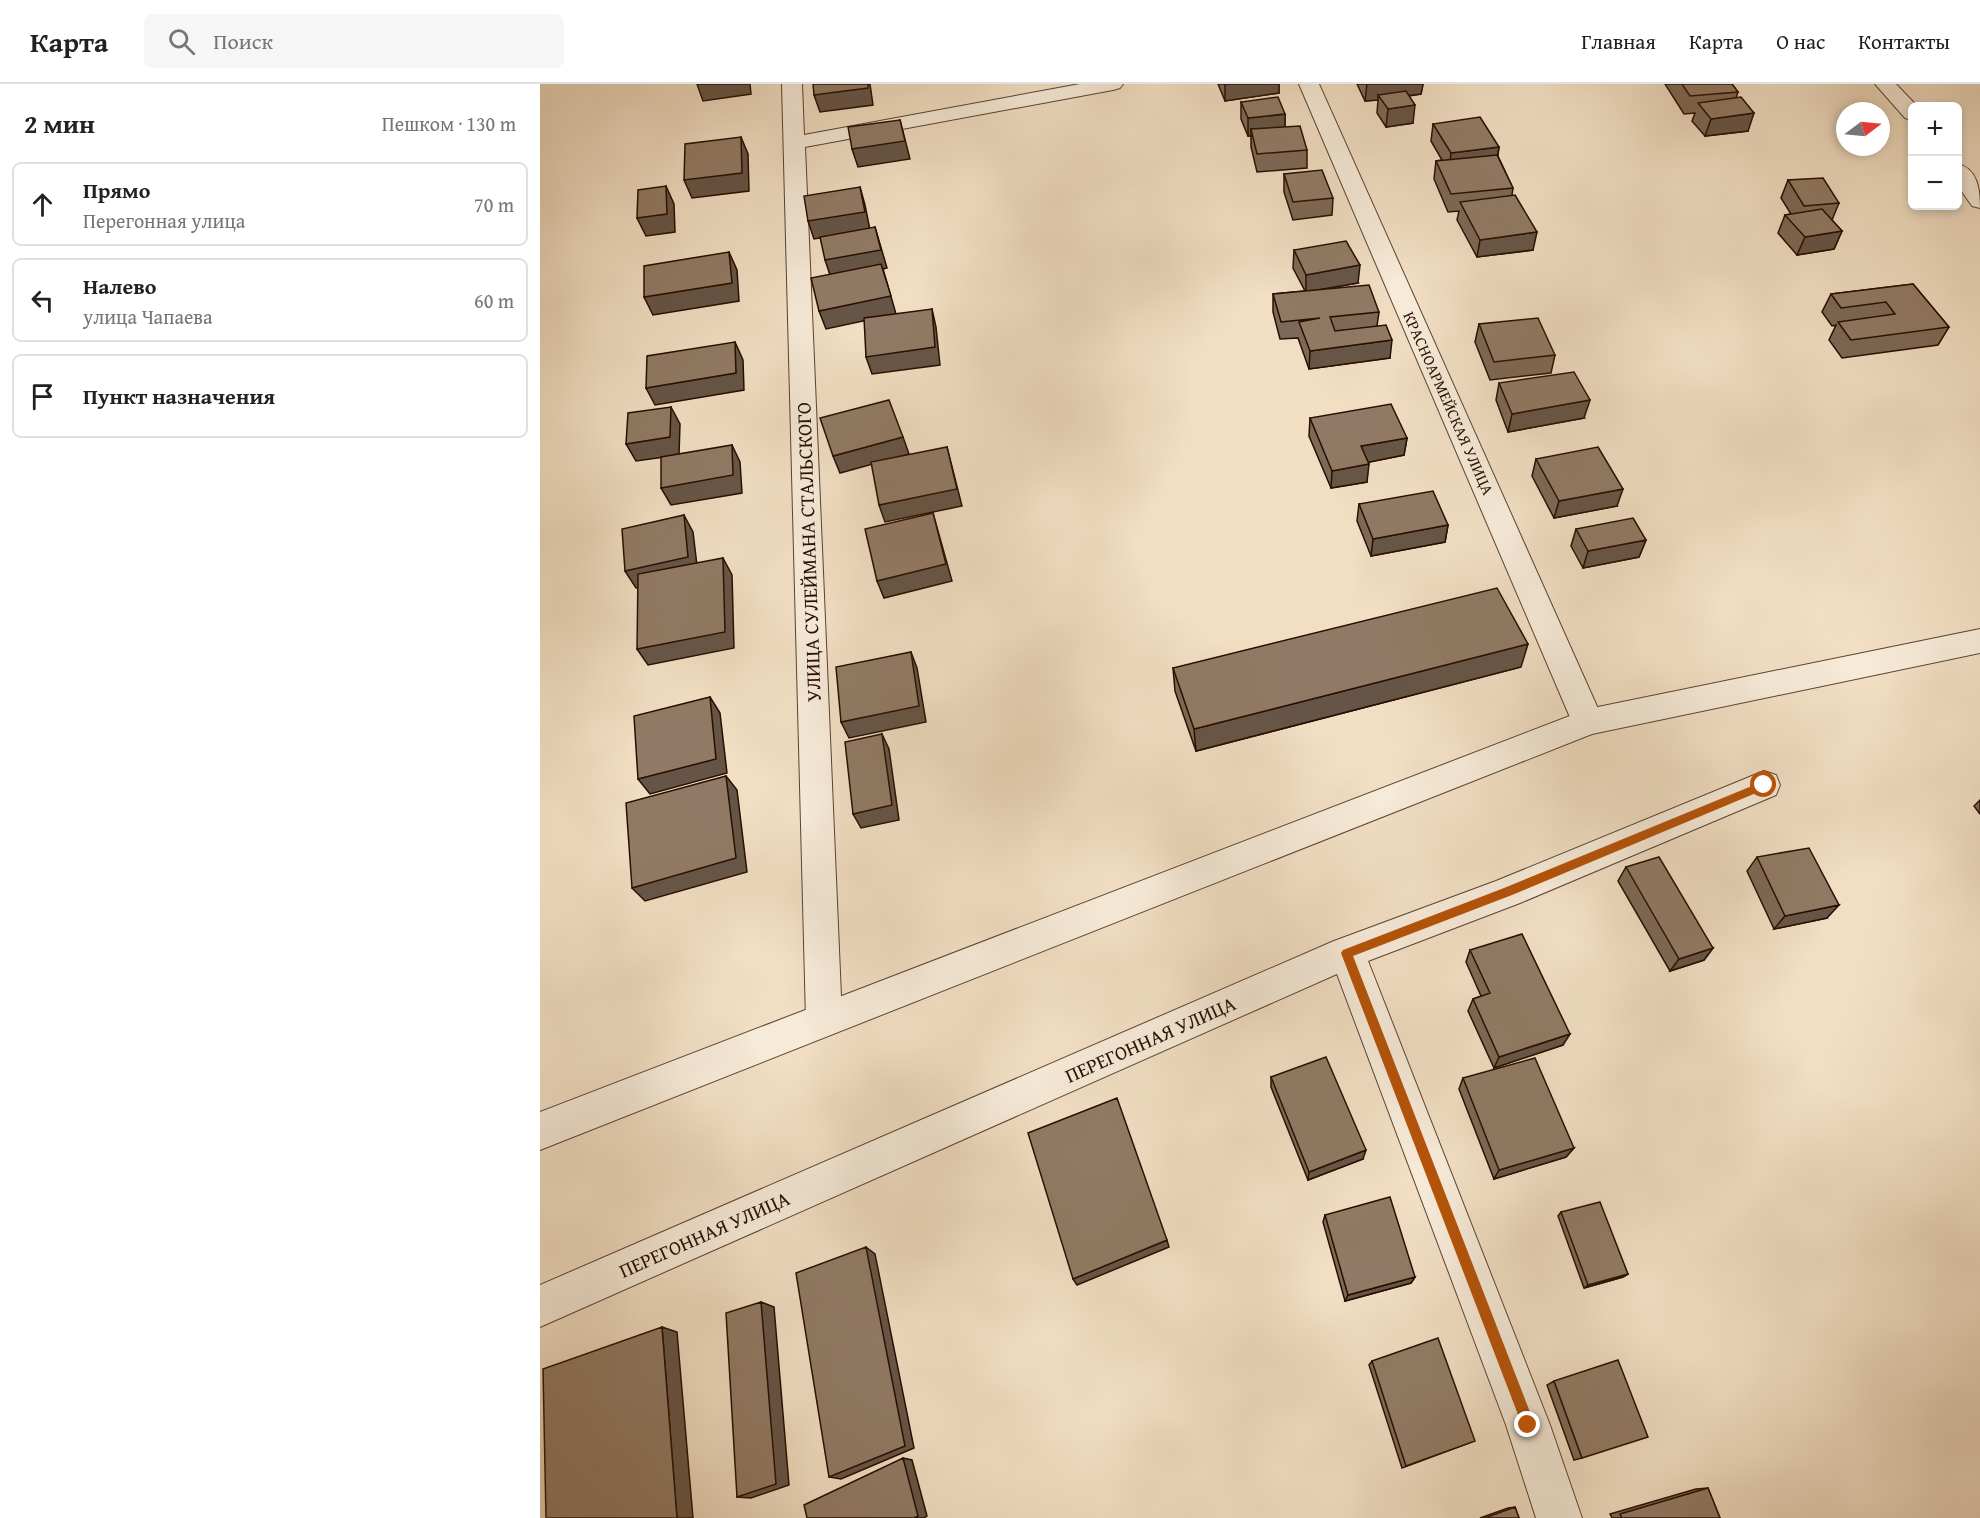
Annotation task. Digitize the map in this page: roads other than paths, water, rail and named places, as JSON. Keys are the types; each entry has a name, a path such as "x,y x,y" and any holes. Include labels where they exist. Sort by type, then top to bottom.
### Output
{"street":[{"name":"УЛИЦА СУЛЕЙМАНА СТАЛЬСКОГО","path":"792,84 824,1020"},
{"path":"794,143 1113,84"},
{"name":"КРАСНОАРМЕЙСКАЯ УЛИЦА","path":"1309,84 1588,722"},
{"path":"1885,84 1908,110"},
{"path":"1962,176 1980,201"},
{"path":"540,1131 1588,722 1980,641"},
{"name":"ПЕРЕГОННАЯ УЛИЦА","path":"540,1306 1347,953 1519,887 1764,785"},
{"path":"1347,953 1528,1425 1559,1518"}]}
